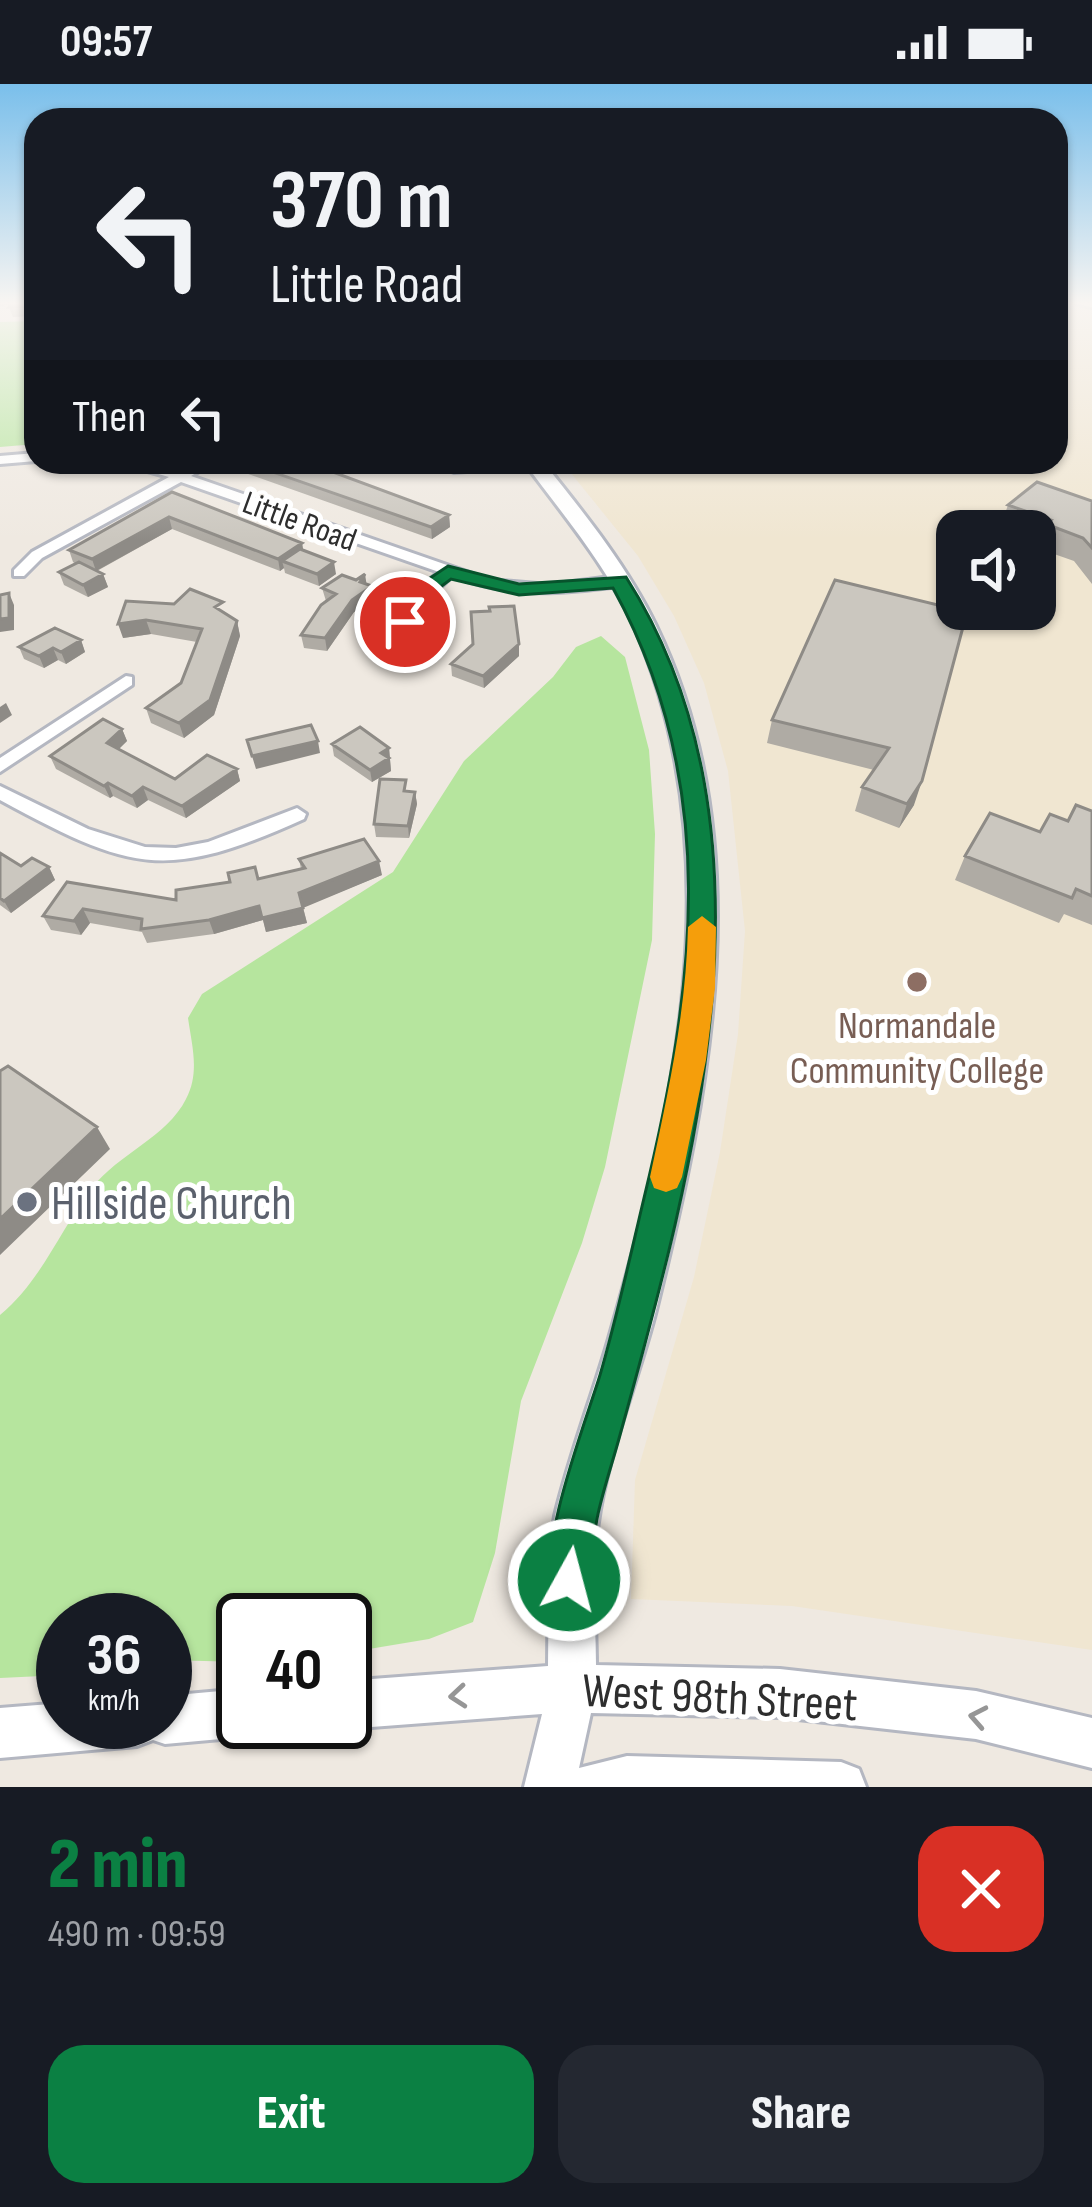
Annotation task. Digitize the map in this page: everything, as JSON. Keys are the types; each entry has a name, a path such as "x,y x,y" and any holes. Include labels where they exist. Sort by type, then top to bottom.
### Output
{"street":[{"name":"Little Road","path":"168,474 448,572 519,590 620,581"},
{"path":"19,573 37,555 185,474"},
{"path":"542,474 620,581 646,628 687,742 701,868 701,988 688,1082 629,1339 577,1516 569,1580 571,1688 549,1787"},
{"path":"401,640 419,594 448,572"},
{"path":"0,766 126,681"},
{"path":"0,792 96,844 153,856 219,849 298,814"},
{"name":"West 98th Street","path":"372,1703 571,1688 780,1693 976,1715 1092,1743"},
{"path":"0,1733 36,1730"},
{"name":"West 98th Street","path":"594,1787 627,1781 841,1787"}],"shaded area":[{"name":"Normandale Community College","path":"1068,381 1092,381 1092,1650 792,1606 631,1599 635,1480 694,1277 720,1152 738,1034 745,931 728,771 704,683 674,616 638,556 572,474 1068,474"}],"green space":[{"path":"0,381 24,381 24,445 0,447"},
{"path":"601,636 625,657 649,750 655,834 652,940 605,1167 582,1243 521,1401 495,1553 473,1622 429,1639 372,1648 372,1593 216,1593 216,1661 192,1661 192,1593 36,1593 36,1676 0,1678 0,1315 39,1271 92,1188 178,1112 194,1069 188,1018 202,994 393,872 464,761 553,677 576,647"}],"building":[{"path":"279,474 338,474 449,515 431,527"},
{"path":"1037,482 1092,501 1092,548 1083,538 1056,528 1056,510 1008,505"},
{"path":"172,492 302,543 278,559 169,517 92,559 69,550"},
{"path":"300,549 334,562 317,574 282,561"},
{"path":"79,562 103,574 83,585 59,572"},
{"path":"365,574 360,582 372,586 352,600 325,638 301,635 321,605 336,594 322,588 342,575 356,580"},
{"path":"835,580 936,604 936,630 962,630 922,781 907,804 862,787 889,748 772,720"},
{"path":"190,589 223,602 215,607 237,621 210,700 179,723 146,708 181,683 202,629 146,620 118,624 126,601 174,604"},
{"path":"9,593 9,618 0,619 0,595"},
{"path":"514,606 519,644 483,676 451,664 473,644 471,612"},
{"path":"55,628 81,640 61,652 53,648 39,656 19,647"},
{"path":"103,719 122,729 107,743 175,779 207,755 237,769 182,806 143,787 132,796 108,783 104,786 50,756"},
{"path":"311,725 318,741 252,756 247,740"},
{"path":"360,727 389,748 381,753 389,758 370,770 332,744"},
{"path":"380,779 406,780 404,791 415,792 408,826 374,824"},
{"path":"1076,805 1092,811 1092,896 1076,889 1072,898 965,856 990,813 1040,832 1050,814 1068,821"},
{"path":"364,839 379,861 299,893 303,908 262,918 259,906 209,920 141,929 142,919 83,909 74,921 43,916 67,882 176,900 176,890 230,882 228,873 255,867 258,879 305,868 299,859"},
{"path":"0,853 21,866 32,858 49,867 4,901 0,898"},
{"name":"Hillside Church","path":"8,1066 97,1127 0,1219 0,1071"}],"slow traffic":[{"path":"666,1177 688,1082 701,988 702,927"}],"place":[{"name":"Normandale Community College","path":"917,982"},
{"name":"Hillside Church","path":"27,1202"}],"route":[{"path":"405,622 419,594 448,572 519,590 620,581 646,628 687,742 703,889 701,988 688,1082 629,1339 577,1516 569,1580"}]}
